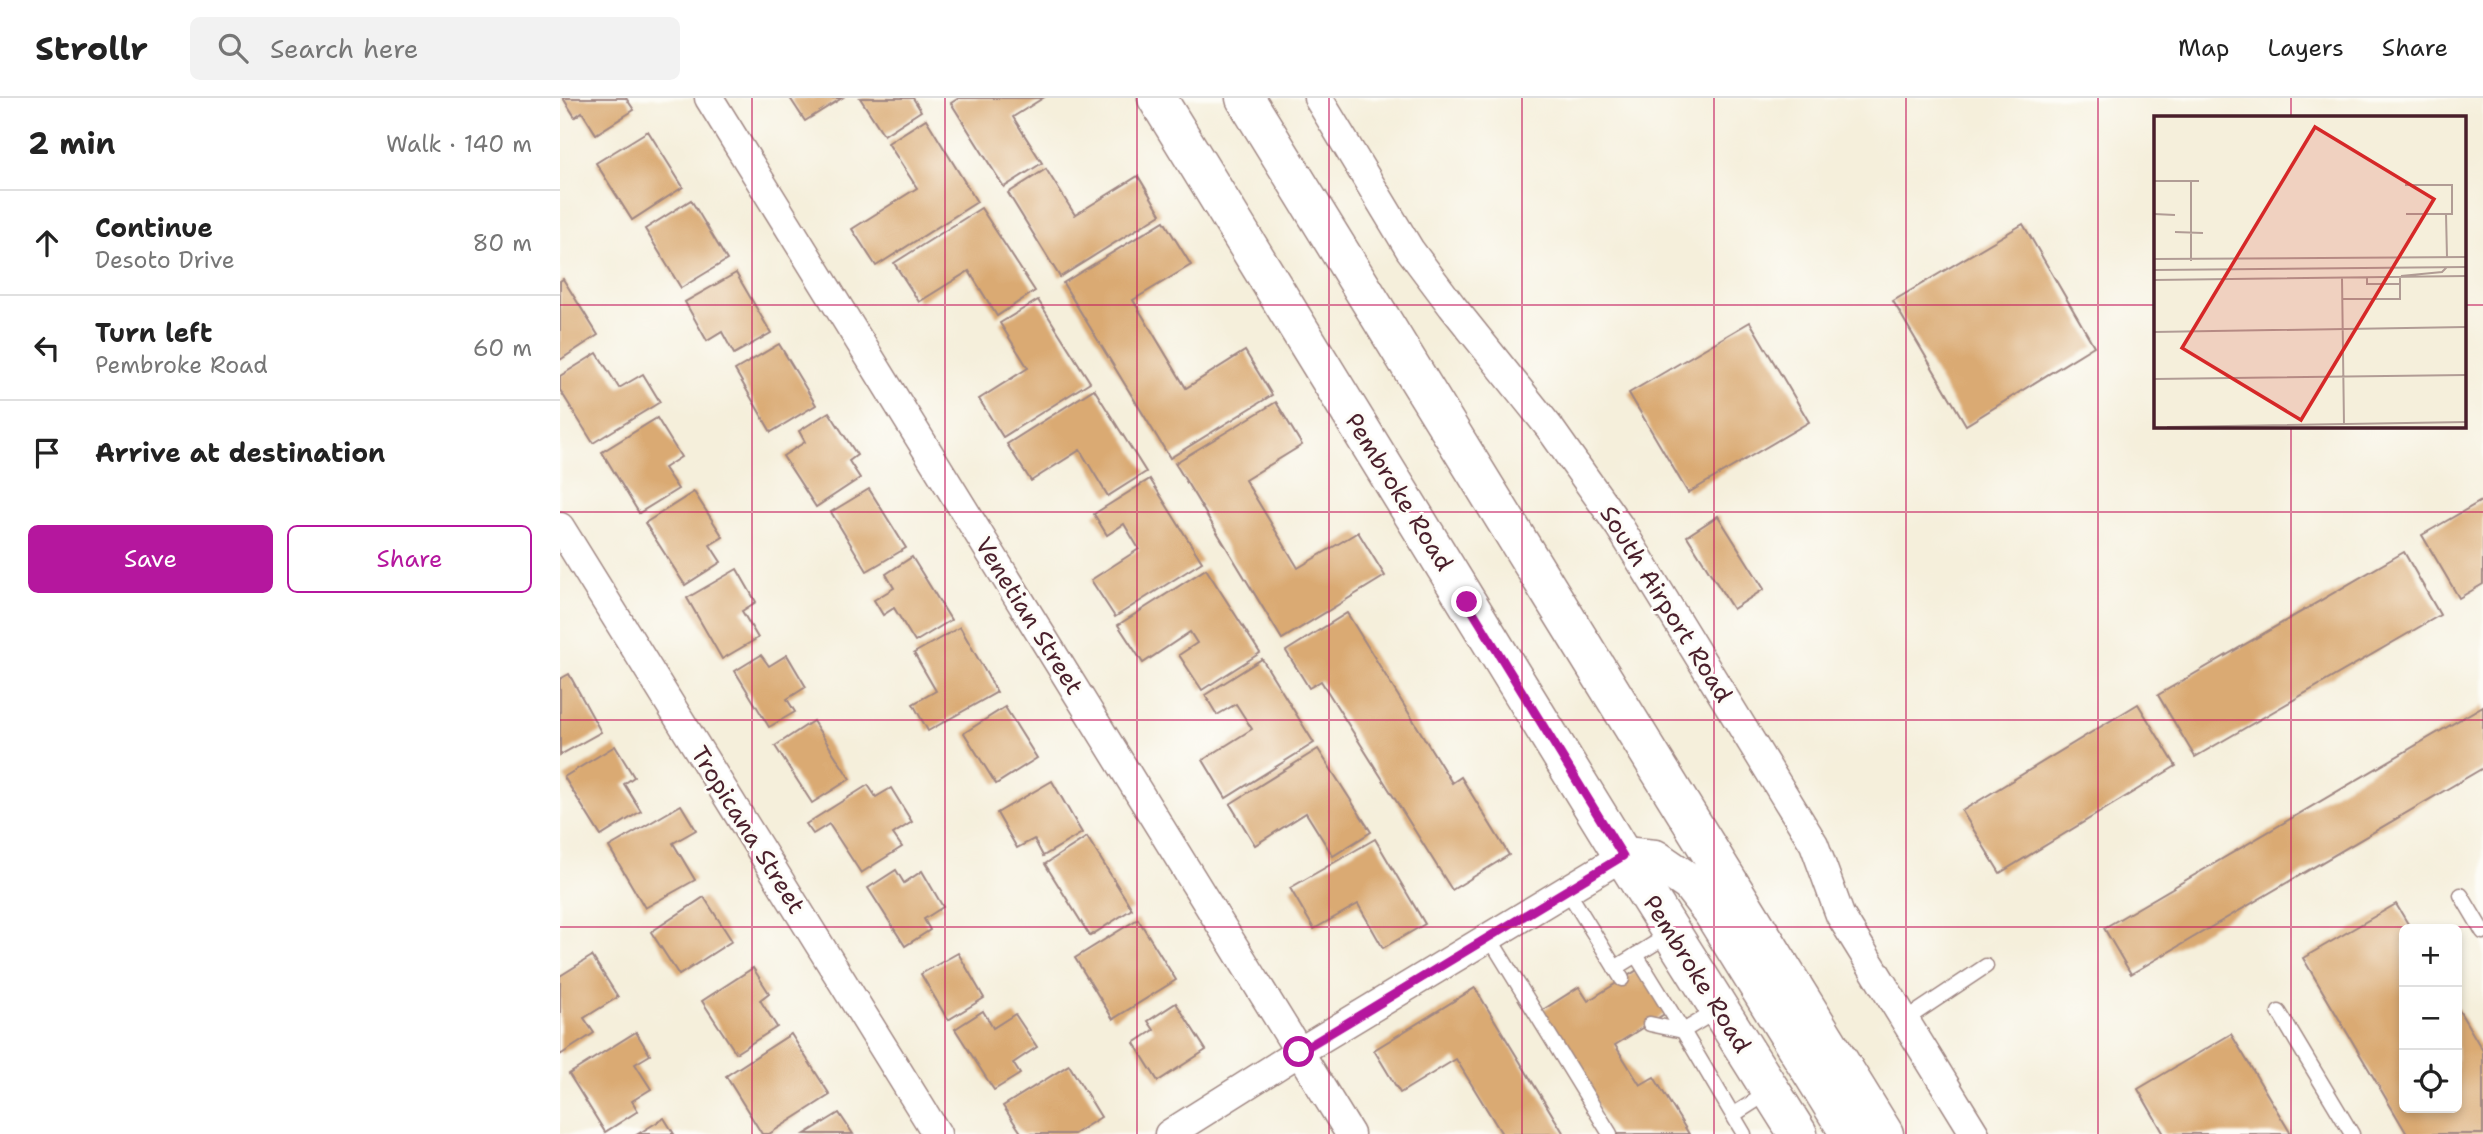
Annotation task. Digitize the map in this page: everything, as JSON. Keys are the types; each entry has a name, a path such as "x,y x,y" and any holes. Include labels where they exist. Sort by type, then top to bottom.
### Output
{"main road":[{"name":"Pembroke Road","path":"1157,98 1623,856 1798,1134"},
{"path":"1245,98 1884,1134"},
{"path":"1623,856 1655,859 1690,883 1713,913 1850,1134"}],"street":[{"name":"Venetian Street","path":"709,98 1350,1134"},
{"name":"South Airport Road","path":"1318,98 1410,250 1549,427 1619,526 1815,844 1840,915 1975,1134"},
{"name":"Tropicana Street","path":"560,527 937,1134"},
{"path":"1169,1134 1623,856"}],"lane":[{"path":"1567,890 1618,974 1636,955 1671,933"},
{"path":"2461,895 2483,932"},
{"path":"1489,937 1610,1134"},
{"path":"1636,955 1744,1134"},
{"path":"1905,1020 1986,967"},
{"path":"1650,1024 1683,1031 1719,1009"},
{"path":"2279,1012 2352,1134"},
{"path":"1733,1115 1770,1091"}],"building":[{"path":"563,98 626,98 634,110 596,134 582,112 575,117"},
{"path":"790,98 842,98 805,121"},
{"path":"860,98 913,98 921,111 884,135"},
{"path":"959,98 1043,98 1013,117 1042,163 1004,187 951,103"},
{"path":"926,119 977,202 876,266 852,229 917,188 888,143"},
{"path":"648,131 683,187 632,220 596,163"},
{"path":"1046,169 1075,215 1138,176 1161,214 1060,277 1008,193"},
{"path":"691,200 727,260 681,288 645,229"},
{"path":"981,208 1035,291 997,316 969,271 919,302 894,263"},
{"path":"1164,221 1191,265 1133,300 1186,388 1245,351 1272,395 1170,458 1063,283"},
{"path":"2023,224 2094,346 1966,425 1893,301"},
{"path":"736,273 771,333 734,354 722,332 707,341 685,302"},
{"path":"563,279 598,335 560,360 560,281"},
{"path":"1038,300 1090,382 1003,437 979,399 1028,368 1000,323"},
{"path":"1750,322 1809,422 1688,493 1629,393"},
{"path":"779,344 816,405 771,432 735,370"},
{"path":"597,353 619,388 643,374 660,402 593,443 560,390 560,376"},
{"path":"1094,389 1146,472 1108,496 1080,450 1031,481 1007,444"},
{"path":"1276,402 1302,445 1245,480 1298,568 1358,532 1385,576 1282,639 1175,463"},
{"path":"829,412 857,455 849,461 860,478 816,507 783,456 805,442 799,431"},
{"path":"657,418 681,457 664,468 678,489 639,513 602,452"},
{"path":"1150,479 1202,562 1115,617 1091,580 1139,549 1124,524 1107,535 1094,514"},
{"path":"869,489 906,548 867,571 831,512"},
{"path":"694,492 723,537 710,545 721,562 685,585 645,523"},
{"path":"2483,500 2483,584 2459,598 2422,535"},
{"path":"1718,516 1764,589 1733,609 1687,536"},
{"path":"2404,552 2440,615 2195,757 2158,695"},
{"path":"912,557 951,620 915,642 894,608 883,615 874,600 894,588 886,574"},
{"path":"737,569 756,602 742,611 758,638 722,659 687,598"},
{"path":"1206,569 1260,653 1202,690 1179,655 1197,643 1190,632 1143,663 1118,625"},
{"path":"1347,613 1452,783 1461,777 1509,855 1452,890 1321,681 1309,688 1286,651"},
{"path":"960,627 997,692 928,731 913,704 936,691 914,653"},
{"path":"761,655 769,666 787,655 806,687 787,699 795,712 769,727 735,671"},
{"path":"1262,659 1314,743 1226,798 1203,760 1252,729 1236,704 1217,715 1205,695"},
{"path":"569,674 601,732 560,755 560,679"},
{"path":"2138,704 2176,766 2000,873 1962,811"},
{"path":"2483,706 2483,768 2131,974 2104,928"},
{"path":"1005,707 1037,758 996,784 964,733"},
{"path":"813,721 850,779 812,803 775,746"},
{"path":"615,746 634,777 624,784 641,811 601,836 564,777"},
{"path":"1318,749 1371,832 1333,856 1306,813 1255,845 1230,804"},
{"path":"1052,781 1082,833 1043,856 1034,839 1017,848 997,813"},
{"path":"868,785 876,797 891,788 912,822 893,834 902,847 861,873 829,824 813,834 806,824"},
{"path":"681,805 696,830 673,843 695,880 645,908 609,847"},
{"path":"1087,837 1132,909 1090,936 1045,864"},
{"path":"1375,839 1425,924 1383,948 1358,904 1314,929 1290,888"},
{"path":"896,870 904,883 922,871 943,907 924,919 930,930 905,946 868,888"},
{"path":"704,897 732,941 679,975 651,932"},
{"path":"2396,904 2408,924 2399,924 2399,1113 2462,1113 2462,1015 2483,1051 2483,1134 2407,1134 2303,958"},
{"path":"1138,919 1176,980 1113,1019 1075,958"},
{"path":"958,953 984,998 948,1020 921,974"},
{"path":"592,956 618,997 584,1018 594,1033 560,1055 560,976"},
{"path":"753,968 769,993 760,1000 777,1027 736,1053 702,1001"},
{"path":"1639,969 1666,1013 1615,1045 1640,1085 1654,1077 1689,1134 1615,1134 1541,1011 1579,987 1588,1001"},
{"path":"1475,988 1564,1134 1502,1134 1456,1059 1400,1093 1374,1050"},
{"path":"1176,1003 1206,1050 1158,1081 1134,1043 1154,1030 1148,1021"},
{"path":"983,1011 993,1028 1015,1014 1037,1047 1013,1063 1020,1074 994,1090 955,1029"},
{"path":"636,1032 650,1055 635,1064 651,1089 632,1101 638,1111 605,1132 569,1074"},
{"path":"791,1034 830,1095 769,1134 762,1134 726,1076"},
{"path":"2231,1034 2291,1134 2164,1134 2138,1089"},
{"path":"1069,1065 1101,1117 1074,1134 1022,1134 1003,1106"},
{"path":"839,1113 853,1134 805,1134"},
{"path":"664,1118 674,1134 638,1134"}],"route":[{"path":"1299,1052 1623,856 1467,602"}]}
